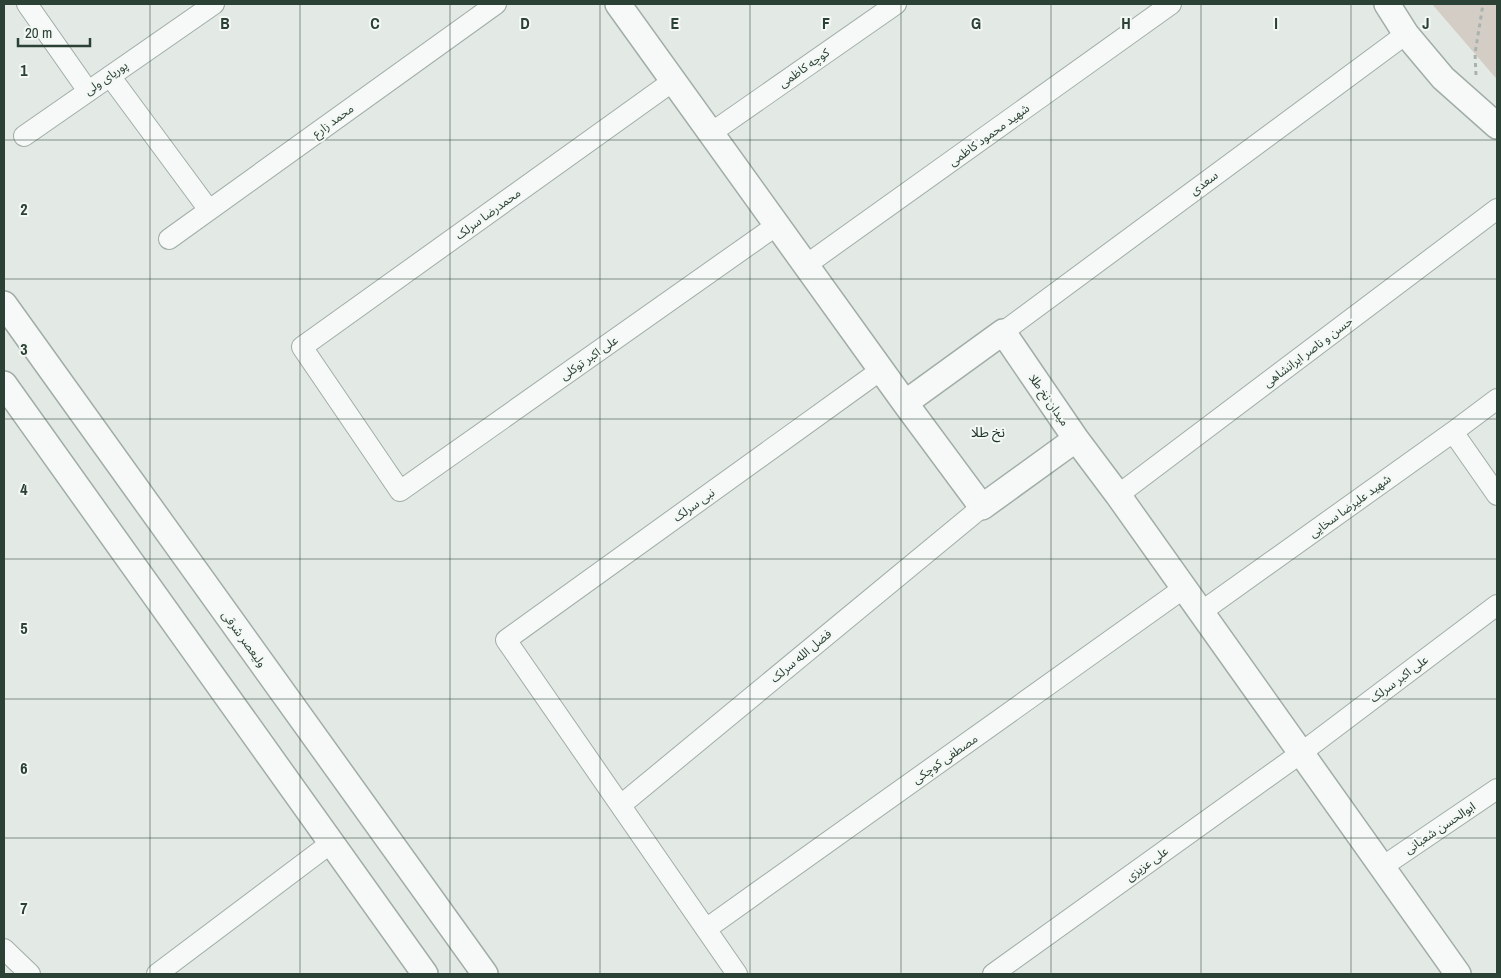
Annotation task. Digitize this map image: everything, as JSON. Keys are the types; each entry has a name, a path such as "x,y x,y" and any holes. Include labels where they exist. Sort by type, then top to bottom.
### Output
{"street":[{"path":"27,4 88,91"},
{"name":"پوریای ولی","path":"24,136 214,4"},
{"name":"محمد زارع","path":"169,239 496,4"},
{"path":"618,4 881,370 982,507"},
{"name":"کوچه کاظمی","path":"711,133 896,4"},
{"name":"شهید محمود کاظمی","path":"806,265 1171,4"},
{"path":"1387,4 1406,34 1443,78 1497,126"},
{"name":"سعدی","path":"1003,332 1406,34"},
{"path":"110,76 209,210"},
{"name":"محمدرضا سرلک","path":"400,492 302,347 673,81"},
{"name":"حسن و ناصر ایرانشاهی","path":"1118,494 1497,209"},
{"name":"علی اکبر توکلی","path":"400,492 777,225"},
{"name":"ولیعصر شرقی","path":"4,304 485,974"},
{"path":"905,403 1003,332"},
{"name":"میدان نخ طلا","path":"982,507 1076,439 1003,332"},
{"name":"نبی سرلک","path":"621,806 506,640 881,370"},
{"path":"4,384 425,974"},
{"name":"شهید علیرضا سخایی","path":"1201,612 1497,399"},
{"path":"1453,432 1497,495"},
{"path":"1076,439 1118,494 1458,974"},
{"name":"فضل الله سرلک","path":"621,806 982,507"},
{"name":"مصطفی کوچکی","path":"706,929 1184,588"},
{"name":"علی اکبر سرلک","path":"1301,753 1497,605"},
{"name":"علی عزیزی","path":"993,974 1301,753"},
{"name":"ابوالحسن شعبانی","path":"1382,867 1497,789"},
{"path":"621,806 737,974"},
{"path":"157,974 331,843"},
{"path":"4,949 30,974"}],"path":[{"path":"1478,110 1475,54 1483,4"}],"shaded area":[{"path":"1432,4 1497,4 1497,79 1494,76"}],"district":[{"name":"نخ طلا","path":"988,432"}]}
